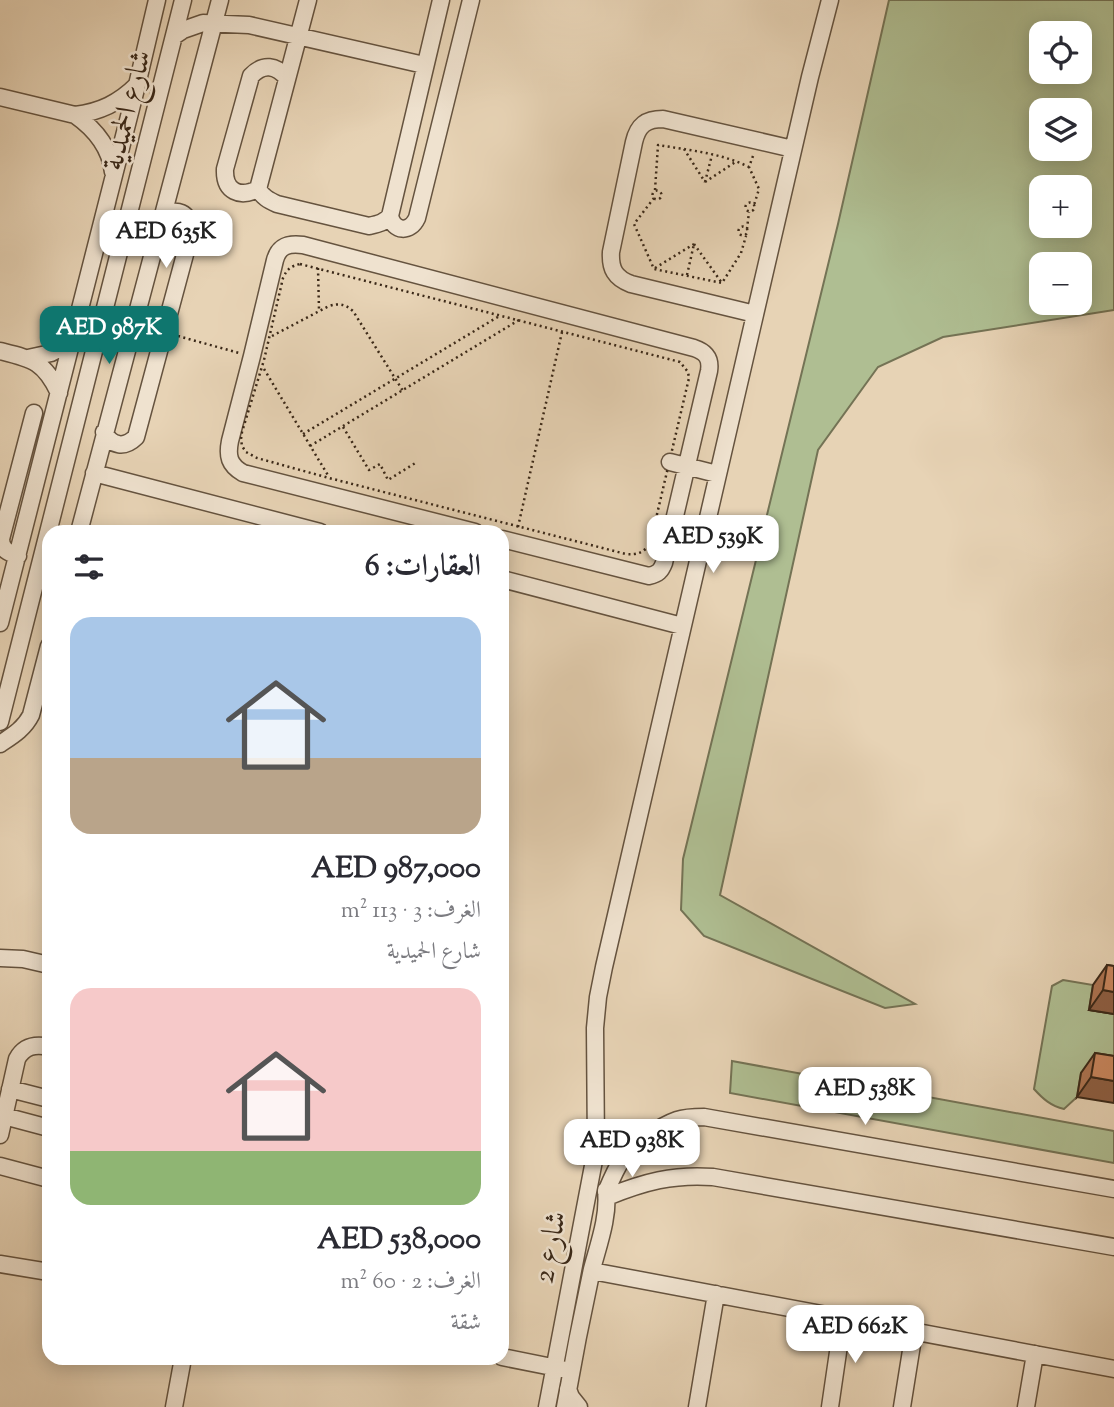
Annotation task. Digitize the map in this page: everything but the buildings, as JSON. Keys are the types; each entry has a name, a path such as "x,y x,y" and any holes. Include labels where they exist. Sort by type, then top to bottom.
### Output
{"street":[{"name":"شارع الحميدية","path":"0,623 157,0"},
{"name":"شارع الحميدية","path":"50,525 183,0"},
{"path":"308,0 258,189 262,196 277,204 369,226 390,216"},
{"path":"441,0 390,216 391,222 402,229 414,225 417,219 471,0"},
{"path":"631,1149 607,1152 596,1150 595,1028 598,998 682,626 830,0"},
{"path":"174,36 214,8"},
{"path":"214,8 248,25 424,65"},
{"path":"81,525 214,8"},
{"path":"434,28 450,28 462,37"},
{"path":"258,189 246,194 234,191 226,182 225,169 251,76 266,66 278,69 287,78"},
{"path":"75,116 109,106 137,85"},
{"path":"417,95 431,102 445,103"},
{"path":"0,97 75,116 85,122 108,152 114,176"},
{"path":"755,314 631,284 621,280 614,272 610,262 636,131 652,118 663,118 793,149"},
{"path":"104,432 115,444 130,443 136,437 191,232 190,222 185,215 168,212 161,218"},
{"path":"447,525 243,473 229,461 228,451 257,361 278,252 284,246 303,245 702,350 708,356 710,363 678,464 664,563 656,575 642,575 509,541"},
{"path":"28,358 51,353 72,342"},
{"path":"0,351 28,358 47,373 59,393"},
{"path":"0,576 17,560 5,551 1,539 34,413"},
{"path":"678,464 718,474"},
{"path":"94,473 293,525"},
{"name":"شارع الحميدية","path":"0,723 42,557"},
{"path":"509,581 682,626"},
{"path":"0,744 22,729 31,715 42,673"},
{"path":"0,958 42,963"},
{"path":"0,1135 15,1065 20,1054 33,1046 42,1047"},
{"path":"10,1088 42,1097"},
{"path":"4,1116 42,1126"},
{"path":"606,1195 616,1169 631,1149 674,1121 688,1117 704,1117 1114,1189"},
{"name":"شارع 2","path":"565,1407 592,1271 606,1216 606,1195 596,1150"},
{"name":"شارع 2","path":"547,1407 596,1150"},
{"path":"0,1166 42,1177"},
{"path":"606,1195 662,1178 713,1177 1114,1247"},
{"path":"0,1264 42,1271"},
{"path":"592,1271 1114,1369"},
{"path":"697,1407 716,1294"},
{"path":"830,1407 843,1318"},
{"path":"902,1407 914,1332"},
{"path":"1026,1407 1035,1354"},
{"path":"509,1358 571,1371"},
{"path":"174,1407 182,1365"},
{"path":"568,1390 570,1397 579,1407"}],"path":[{"path":"749,167 759,140"},
{"path":"654,269 634,224 653,198 657,145 712,155 749,167 758,189 754,210 749,212"},
{"path":"684,149 705,182"},
{"path":"705,182 712,155"},
{"path":"705,182 737,161"},
{"path":"653,198 657,200 661,196 659,191 655,190"},
{"path":"722,283 741,253 748,232 749,212 745,208 746,205 754,205"},
{"path":"746,236 740,235 738,231 742,227 747,229"},
{"path":"654,269 694,244"},
{"path":"694,244 722,283"},
{"path":"687,276 694,244"},
{"path":"292,265 318,268 501,316 673,360 685,366 689,378 678,464 650,544 644,551 635,555 626,554 329,478 252,456 242,446 242,432 257,361 269,338 286,271 292,265"},
{"path":"318,268 319,312"},
{"path":"654,269 722,283"},
{"path":"269,338 319,312 338,304 346,305 353,311 403,391"},
{"path":"303,434 501,316"},
{"path":"310,446 519,320"},
{"path":"518,527 562,331"},
{"path":"164,332 257,361 329,478"},
{"path":"343,427 369,470 380,464 388,480 417,462"}],"green space":[{"path":"889,0 1114,0 1114,310 1092,313 1092,252 1029,252 1029,315 1082,315 943,337 878,367 818,450 720,895 915,1004 885,1008 704,936 681,910 683,859 838,224"},
{"path":"1063,980 1093,985 1089,1010 1114,1014 1114,1078 1081,1073 1077,1097 1064,1109 1048,1102 1034,1089 1052,986"},
{"path":"732,1061 1114,1131 1114,1163 730,1093"}]}
